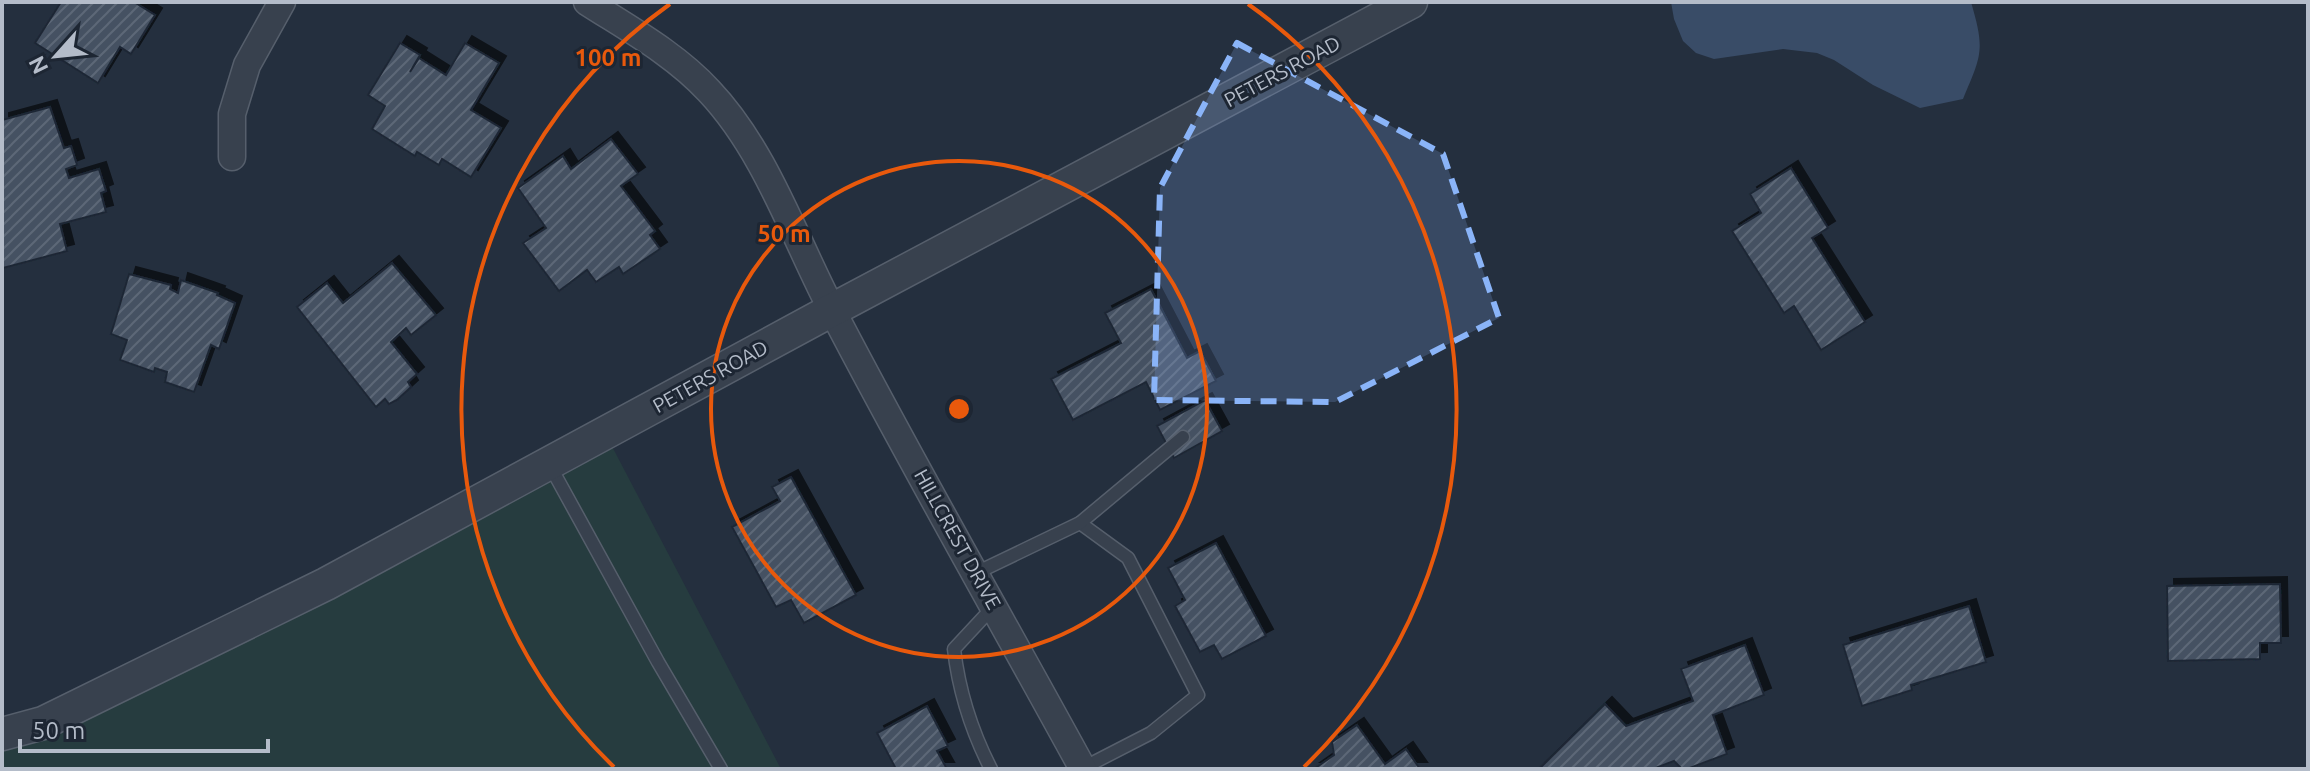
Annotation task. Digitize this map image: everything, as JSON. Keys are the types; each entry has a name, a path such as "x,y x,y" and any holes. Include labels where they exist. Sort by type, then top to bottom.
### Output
{"street":[{"path":"232,157 232,114 247,65 282,2"},
{"name":"HILLCREST DRIVE","path":"587,2 682,64 711,93 762,167 832,310 1083,769"},
{"name":"PETERS ROAD","path":"2,734 43,723 298,598 1411,2"}],"lane":[{"path":"976,573 1080,523 1183,437"},
{"path":"549,464 721,769"},
{"path":"1080,523 1128,558 1198,695 1151,733 1083,769"},
{"path":"991,769 973,734 958,683 954,649 994,606"}],"highlighted area":[{"path":"1237,43 1443,154 1499,318 1335,402 1154,400 1160,188"}],"green space":[{"path":"605,433 781,769 2,769 2,734"}],"water":[{"path":"1671,2 1971,2 1980,42 1978,61 1963,99 1920,108 1817,53 1783,49 1714,59 1696,53 1683,41"}],"building":[{"path":"61,2 134,2 155,15 131,54 120,47 98,83 35,43"},
{"path":"400,43 420,55 410,72 419,58 446,75 465,43 499,63 471,110 501,128 471,177 442,159 439,165 417,152 415,156 372,129 385,106 368,95"},
{"path":"50,107 64,148 71,146 77,165 66,169 69,178 99,169 106,191 101,193 106,212 60,224 67,251 3,268 2,120"},
{"path":"611,139 638,174 621,186 655,231 650,235 660,249 623,274 619,267 596,282 587,270 559,291 523,243 546,228 518,188 563,156 571,169"},
{"path":"1791,168 1828,228 1812,238 1865,322 1821,350 1794,306 1784,313 1732,231 1761,213 1750,194"},
{"path":"392,263 436,315 411,335 406,328 391,342 417,374 408,382 411,387 397,400 389,404 385,399 376,407 297,307 327,283 343,303"},
{"path":"129,274 171,285 170,289 178,293 181,280 218,293 235,303 219,349 211,345 194,392 165,382 167,372 155,368 154,372 120,360 127,340 111,334"},
{"path":"1151,289 1187,358 1200,351 1216,381 1160,410 1146,382 1073,420 1051,379 1121,343 1105,313"},
{"path":"1205,400 1222,431 1174,458 1157,426"},
{"path":"791,477 856,595 804,623 791,600 776,607 732,527 780,501 772,487"},
{"path":"1216,543 1266,636 1222,659 1214,645 1200,652 1175,606 1185,600 1168,568"},
{"path":"2280,584 2281,643 2260,643 2260,659 2168,661 2167,586"},
{"path":"1969,606 1986,662 1911,685 1912,690 1862,706 1843,645"},
{"path":"1745,645 1764,695 1713,715 1727,754 1687,769 1682,769 1674,761 1653,769 1539,769 1605,704 1626,726 1693,701 1681,669"},
{"path":"927,706 948,746 937,751 947,769 896,769 877,733"},
{"path":"1357,725 1385,764 1406,749 1420,769 1314,769 1334,755 1332,742"}]}
